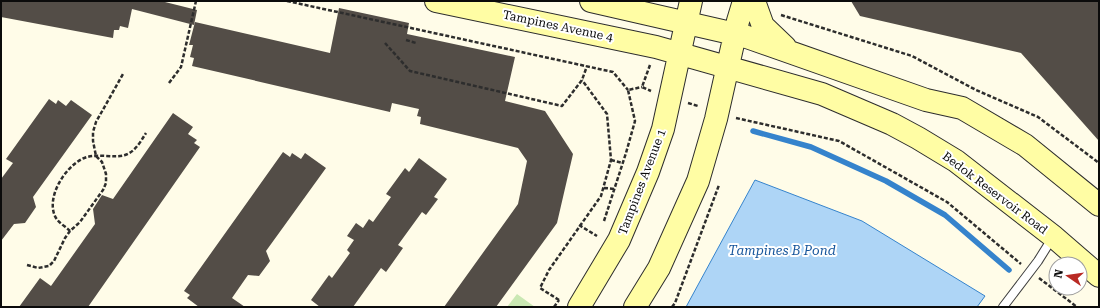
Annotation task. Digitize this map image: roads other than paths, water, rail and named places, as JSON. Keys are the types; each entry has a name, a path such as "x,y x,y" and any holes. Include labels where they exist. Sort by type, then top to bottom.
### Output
{"main road":[{"name":"Tampines Avenue 4","path":"436,1 679,53"},
{"path":"591,1 629,4 686,22 735,34 788,50 926,100 962,108 1025,145 1098,203"},
{"name":"Tampines Avenue 1","path":"571,300 619,240 645,179 663,129 691,1"},
{"path":"635,307 659,268 698,181 716,119 744,1"},
{"path":"754,1 763,26 788,50"},
{"name":"Bedok Reservoir Road","path":"679,53 822,94 892,124 956,161 1054,237 1099,276"}],"lane":[{"path":"1003,307 1054,237"}],"water":[{"name":"Tampines B Pond","path":"755,180 862,221 985,296 977,307 686,307"}],"waterway":[{"path":"753,131 811,147 886,181 945,215 1009,270"}]}
